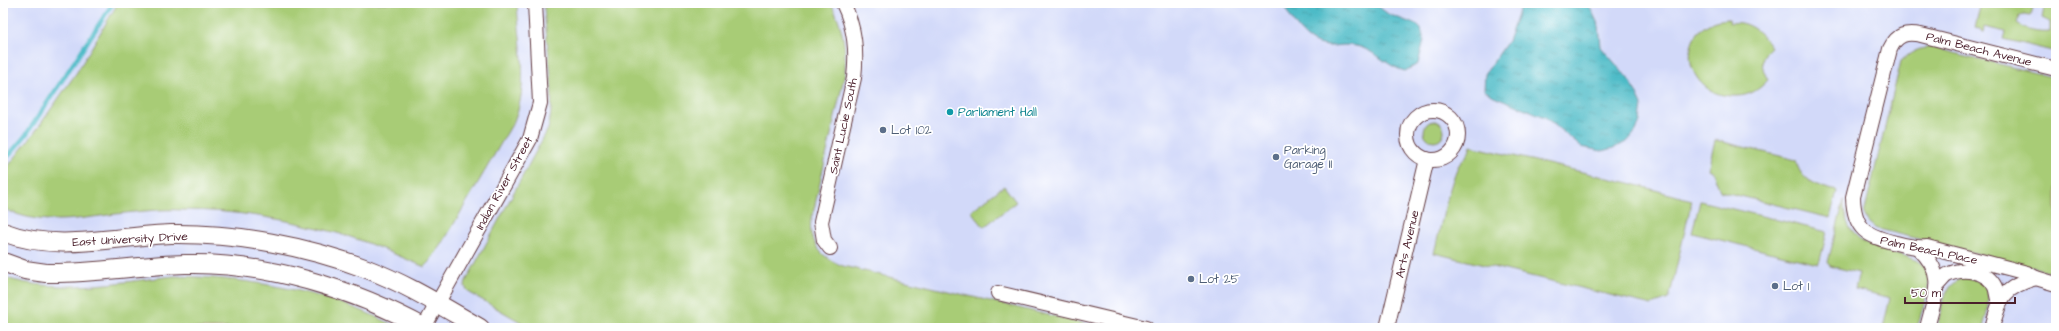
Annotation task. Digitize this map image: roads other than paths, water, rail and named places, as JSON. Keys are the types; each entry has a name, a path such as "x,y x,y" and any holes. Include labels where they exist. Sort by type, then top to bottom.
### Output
{"street":[{"name":"Indian River Street","path":"425,328 437,303 530,139 537,120 541,85 535,3"},
{"name":"Saint Lucie South","path":"830,248 824,240 821,222 854,78 856,61 854,32 843,3"},
{"name":"Palm Beach Avenue","path":"1901,35 1912,33 2056,69"},
{"name":"Palm Beach Place","path":"1901,35 1894,41 1890,49 1853,197 1854,210 1858,224 1865,232 1875,238 1918,248 1927,247 2027,273 2036,278 2056,284"},
{"name":"Arts Avenue","path":"1387,328 1427,159"},
{"name":"East University Drive","path":"3,232 41,241 66,242 171,234 204,235 259,241 330,256 368,269 437,303 480,328"},
{"path":"1918,248 1931,261 1938,284"},
{"path":"3,262 25,270 46,273 186,264 261,271 327,285 364,298 425,328"},
{"path":"1927,328 1938,284 1947,275 1957,272 1975,272 1990,280 1994,286 1999,303"},
{"path":"1992,328 1999,303 2016,286 2036,278"},
{"path":"998,293 1146,328"}],"water":[{"path":"1282,3 1374,3 1388,14 1417,25 1421,29 1424,40 1418,64 1405,71 1394,67 1363,48 1348,45 1332,46 1314,43 1296,26"},
{"path":"1522,3 1588,3 1599,26 1601,47 1631,82 1642,105 1640,121 1636,131 1628,141 1614,148 1602,151 1581,147 1545,117 1494,96 1484,90 1485,74 1508,41"}],"waterway":[{"path":"3,162 26,135 113,3"}],"place":[{"name":"Parliament Hall","path":"950,112"},
{"name":"Lot 102","path":"883,130"},
{"name":"Parking Garage II","path":"1276,157"},
{"name":"Lot 25","path":"1191,279"},
{"name":"Lot 1","path":"1775,286"}]}
